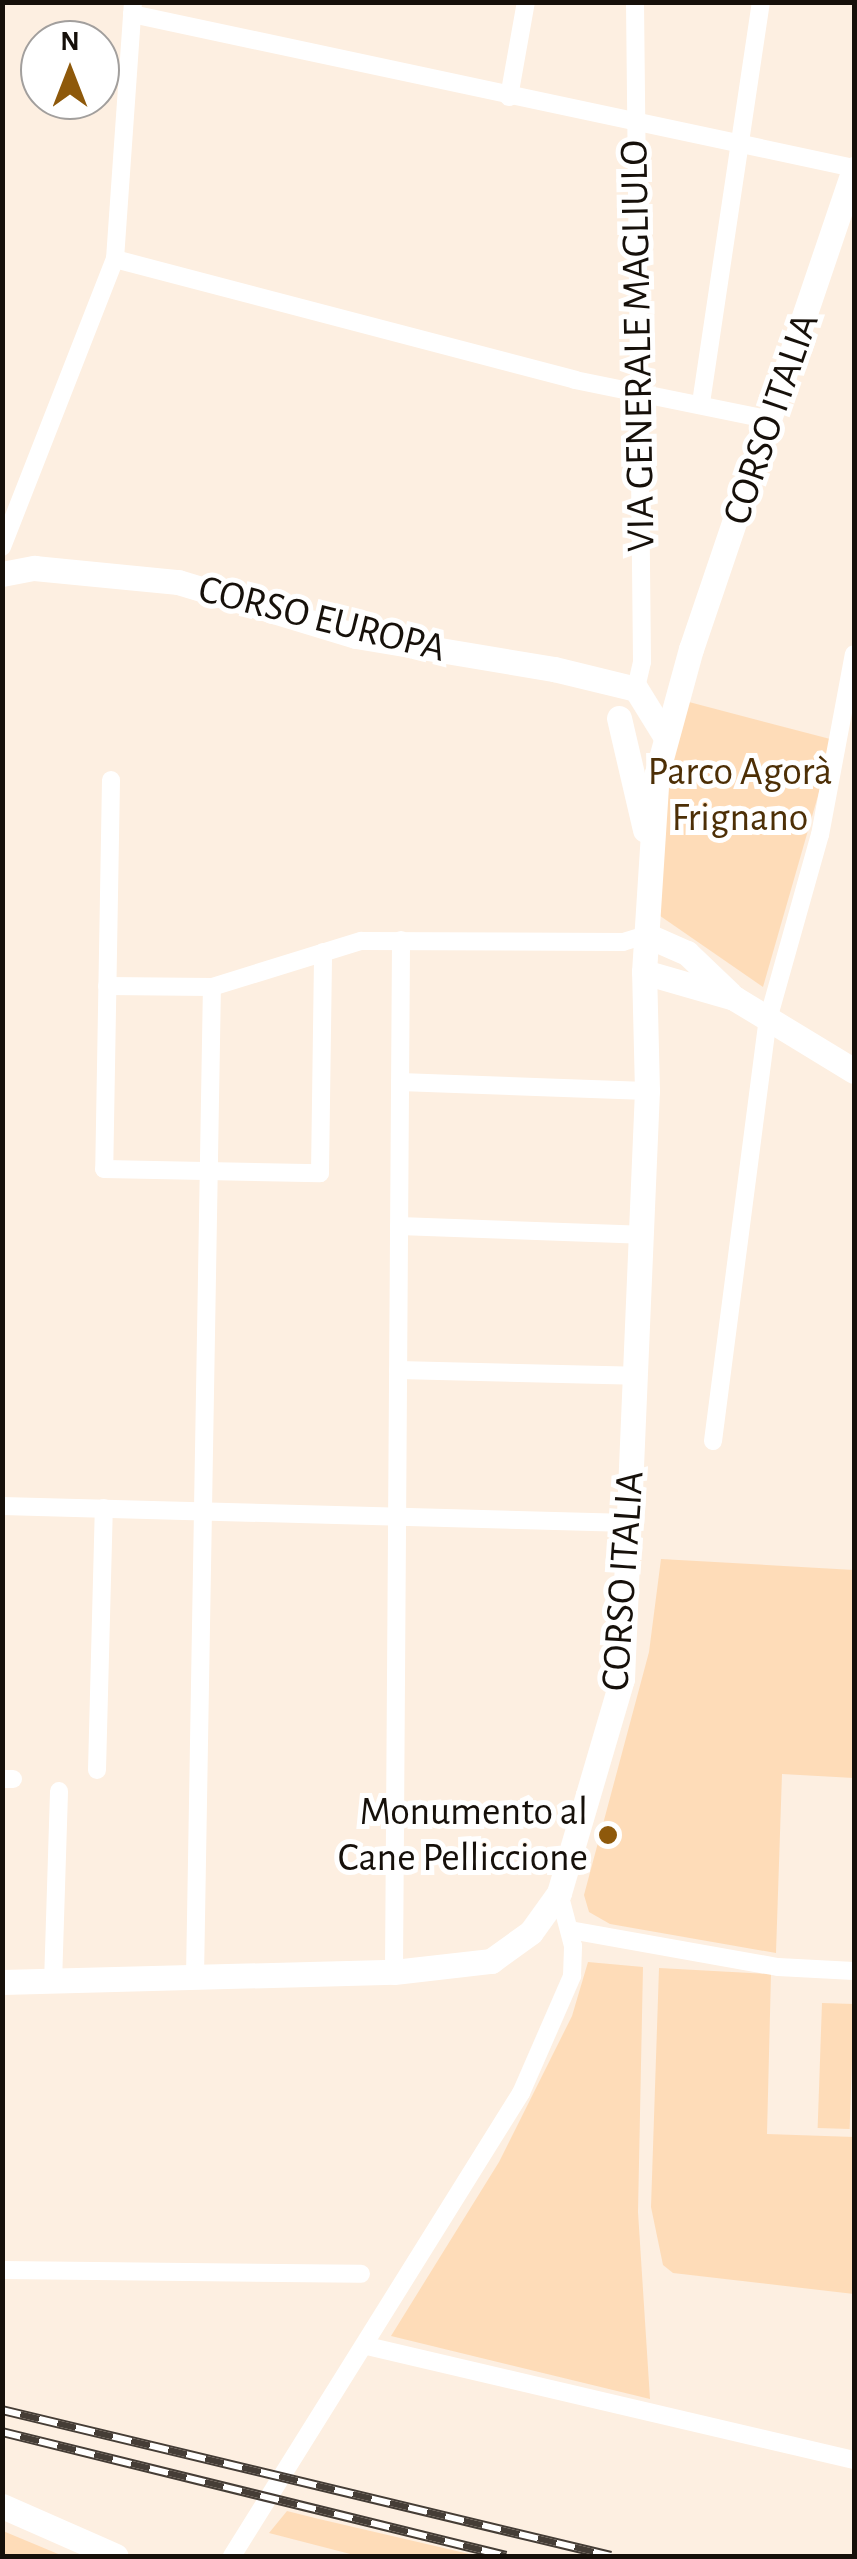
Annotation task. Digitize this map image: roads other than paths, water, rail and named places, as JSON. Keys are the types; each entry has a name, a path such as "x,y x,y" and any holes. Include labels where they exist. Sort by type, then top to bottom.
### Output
{"street":[{"path":"509,98 526,2"},
{"name":"VIA GENERALE MAGLIULO","path":"635,2 642,662 636,690"},
{"path":"700,404 761,2"},
{"path":"2,547 115,259 133,8 509,98 741,142 854,168"},
{"name":"CORSO ITALIA","path":"2,1982 394,1972 491,1961 531,1932 560,1893 622,1678 647,1091 644,972 648,845 666,736 685,669 854,168"},
{"path":"115,259 640,393 772,420"},
{"name":"CORSO EUROPA","path":"2,574 51,569 178,582 356,636 596,680"},
{"path":"712,1441 767,1023 820,835 854,654"},
{"path":"596,680 636,690 685,669"},
{"path":"596,680 620,718 640,734 666,736"},
{"path":"636,690 666,736"},
{"path":"620,718 648,845"},
{"path":"111,780 104,1169 320,1173 323,952"},
{"path":"107,986 212,987 323,952 400,940 623,942 646,936 688,953 734,998 767,1023 854,1071"},
{"path":"394,1972 400,940"},
{"path":"644,972 734,998"},
{"path":"195,1977 212,987"},
{"path":"400,1082 647,1091"},
{"path":"399,1226 642,1235"},
{"path":"398,1370 636,1376"},
{"path":"2,1506 630,1523"},
{"path":"98,1770 104,1508"},
{"path":"53,1983 59,1791"},
{"path":"232,2556 493,2143 562,2008 572,1976 570,1930 560,1893"},
{"path":"570,1930 778,1967 854,1971"},
{"path":"2,2270 361,2274"},
{"path":"366,2346 854,2460"},
{"path":"2,2506 116,2556"}],"railway":[{"path":"2,2410 611,2556"},
{"path":"2,2432 506,2556"}],"place":[{"name":"Monumento al Cane Pelliccione","path":"608,1835"}],"park label":[{"name":"Parco Agorà Frignano","path":"740,795"}]}
